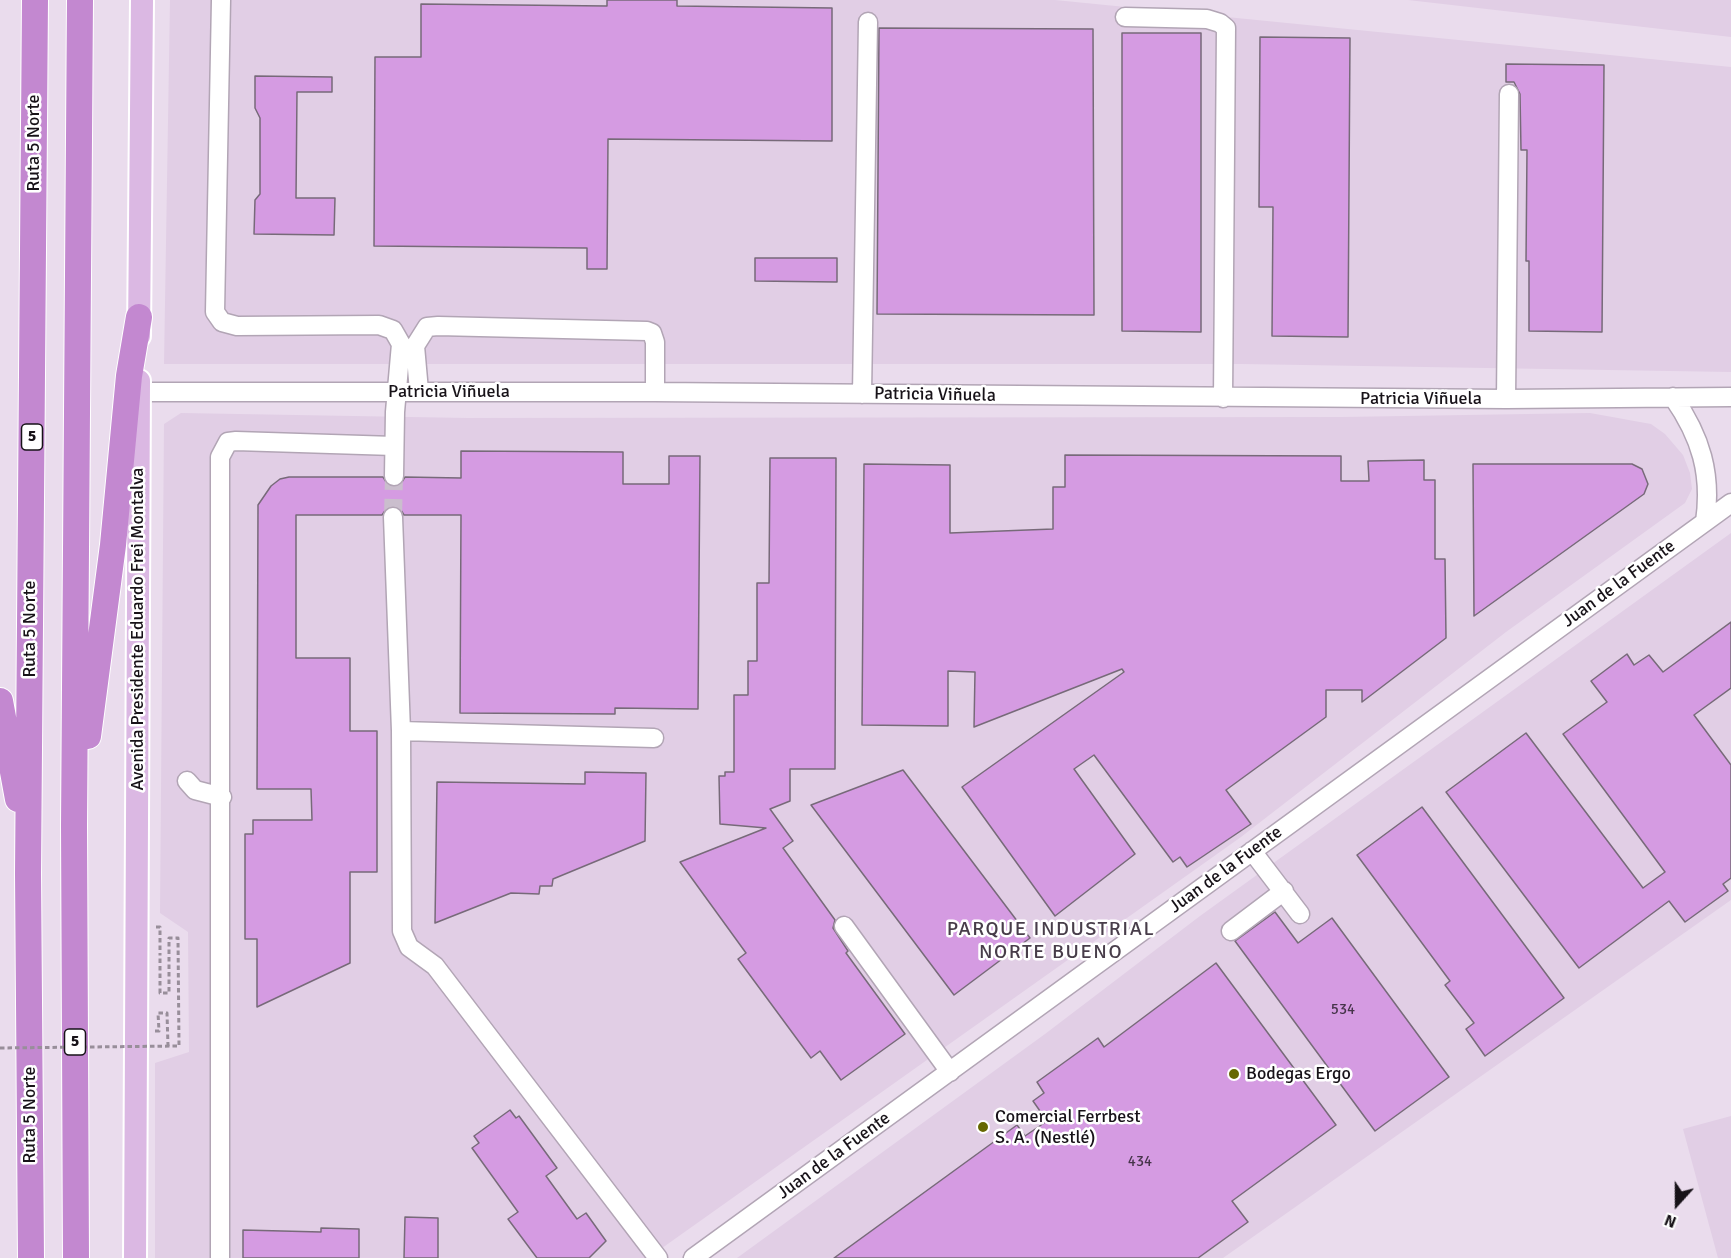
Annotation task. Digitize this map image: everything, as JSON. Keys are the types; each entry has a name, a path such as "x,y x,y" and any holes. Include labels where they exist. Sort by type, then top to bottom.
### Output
{"highway":[{"name":"Ruta 5 Norte","path":"31,1258 28,873 34,0"},
{"name":"5","path":"76,1258 74,825 80,0"},
{"path":"74,825 98,663 114,534 129,376 139,317"},
{"path":"0,701 28,873"}],"main road":[{"name":"Avenida Presidente Eduardo Frei Montalva","path":"135,1258 142,0"}],"street":[{"path":"221,0 215,312 222,322 237,326 379,325 393,330 401,344 394,476"},
{"path":"1125,17 1207,19 1220,23 1226,28 1223,398"},
{"path":"861,394 868,22"},
{"path":"1506,399 1509,94"},
{"path":"419,391 415,346 427,327 438,326 647,331 652,333 655,342 655,392"},
{"name":"Patricia Viñuela","path":"139,392 655,392 1506,399 1731,397"},
{"path":"1673,397 1691,423 1703,453 1708,492 1705,522"},
{"path":"220,1258 222,797 220,457 228,442 236,441 394,446"},
{"name":"Juan de la Fuente","path":"693,1258 1731,503"},
{"path":"393,517 402,730 402,931 409,947 435,966 658,1258"},
{"path":"402,730 654,738"},
{"path":"187,781 195,790 222,797"},
{"path":"1252,850 1300,914"},
{"path":"1231,931 1284,891"},
{"path":"844,926 950,1072"}],"path":[{"path":"0,1048 179,1046 178,938 169,938 169,993 160,993 160,927 151,927"},
{"path":"159,1031 158,1013 168,1013 168,1046"}],"shaded area":[{"path":"170,0 1055,0 1731,67 1731,372 1242,364 164,364"},
{"path":"1408,0 1731,0 1731,37"},
{"path":"181,413 468,418 1342,417 1590,413 1651,424 1665,434 1683,455 1690,473 1692,489 1685,503 1506,632 1241,837 648,1258 155,1258 155,1063 189,1052 188,932 160,913 164,424"},
{"path":"1731,533 1731,900 1223,1258 737,1258 1045,1034 1200,916"},
{"path":"1731,1116 1731,1258 1718,1258 1683,1129"}],"building":[{"path":"607,0 677,0 677,6 832,8 832,141 608,139 607,269 587,269 587,248 374,246 375,57 421,57 421,4 607,6"},
{"path":"879,28 1093,29 1094,315 877,314"},
{"path":"1122,33 1201,33 1201,332 1122,331"},
{"path":"1260,37 1350,38 1348,337 1272,336 1273,207 1259,207"},
{"path":"1506,64 1604,65 1602,332 1529,331 1529,261 1526,261 1527,150 1521,150 1520,94 1514,82 1506,82"},
{"path":"255,76 332,77 332,92 297,92 296,198 335,198 334,235 254,234 255,200 260,194 260,118 255,108"},
{"path":"755,258 837,258 837,282 755,281"},
{"path":"461,451 623,452 623,484 669,484 669,456 700,456 698,709 615,708 615,714 460,713 461,515 404,515 399,507 393,506 387,508 382,515 296,515 296,658 350,658 350,731 377,731 377,872 350,872 350,963 257,1007 257,939 245,939 245,834 253,834 253,820 312,820 311,789 257,789 258,505 271,486 280,479 289,477 383,477 388,485 394,487 400,485 405,477 461,478"},
{"path":"1065,455 1341,456 1341,481 1369,481 1368,461 1424,460 1424,480 1435,480 1435,559 1445,559 1446,638 1362,702 1362,690 1326,690 1326,717 1226,790 1251,824 1187,867 1180,857 1173,862 1094,755 1074,769 1135,854 1055,916 962,787 1124,672 1122,669 974,727 975,672 948,671 948,726 862,725 864,464 950,465 950,533 1053,529 1053,487 1065,487"},
{"path":"770,458 836,458 835,769 790,769 790,801 770,809 793,841 783,848 835,920 833,928 848,951 846,953 905,1034 841,1080 820,1051 811,1058 738,959 746,953 680,862 766,828 720,824 719,776 725,776 725,772 734,772 734,695 748,695 748,661 757,661 757,583 769,583"},
{"path":"1473,464 1632,464 1642,469 1648,484 1644,494 1474,616"},
{"path":"1731,622 1731,688 1694,715 1731,765 1731,878 1723,884 1728,891 1685,922 1669,901 1579,968 1446,792 1526,733 1643,888 1665,872 1563,734 1607,702 1591,681 1627,654 1634,665 1649,655 1663,672"},
{"path":"903,770 1030,938 954,995 811,805"},
{"path":"585,772 646,773 645,841 553,879 552,886 540,886 539,894 511,893 435,923 437,782 585,784"},
{"path":"1422,807 1564,998 1485,1056 1466,1029 1474,1023 1445,985 1450,981 1357,855"},
{"path":"1275,912 1298,943 1332,918 1449,1077 1375,1131 1235,941"},
{"path":"1216,963 1336,1125 1232,1201 1248,1222 1198,1258 834,1258 1017,1125 1025,1136 1047,1121 1033,1101 1044,1093 1037,1082 1098,1038 1104,1047"},
{"path":"510,1110 516,1118 519,1116 557,1168 546,1176 577,1219 586,1213 606,1241 589,1258 537,1258 508,1219 518,1212 472,1148 479,1143 474,1136"},
{"path":"405,1217 438,1218 438,1258 404,1258"},
{"path":"321,1228 359,1229 359,1258 243,1258 243,1230 321,1232"}],"tunnel":[{"path":"393,517 394,476"}],"place":[{"name":"Bodegas Ergo","path":"1234,1074"},
{"name":"Comercial Ferrbest S. A. (Nestlé)","path":"983,1127"}],"district":[{"name":"PARQUE INDUSTRIAL NORTE BUENO","path":"1051,942"}]}
